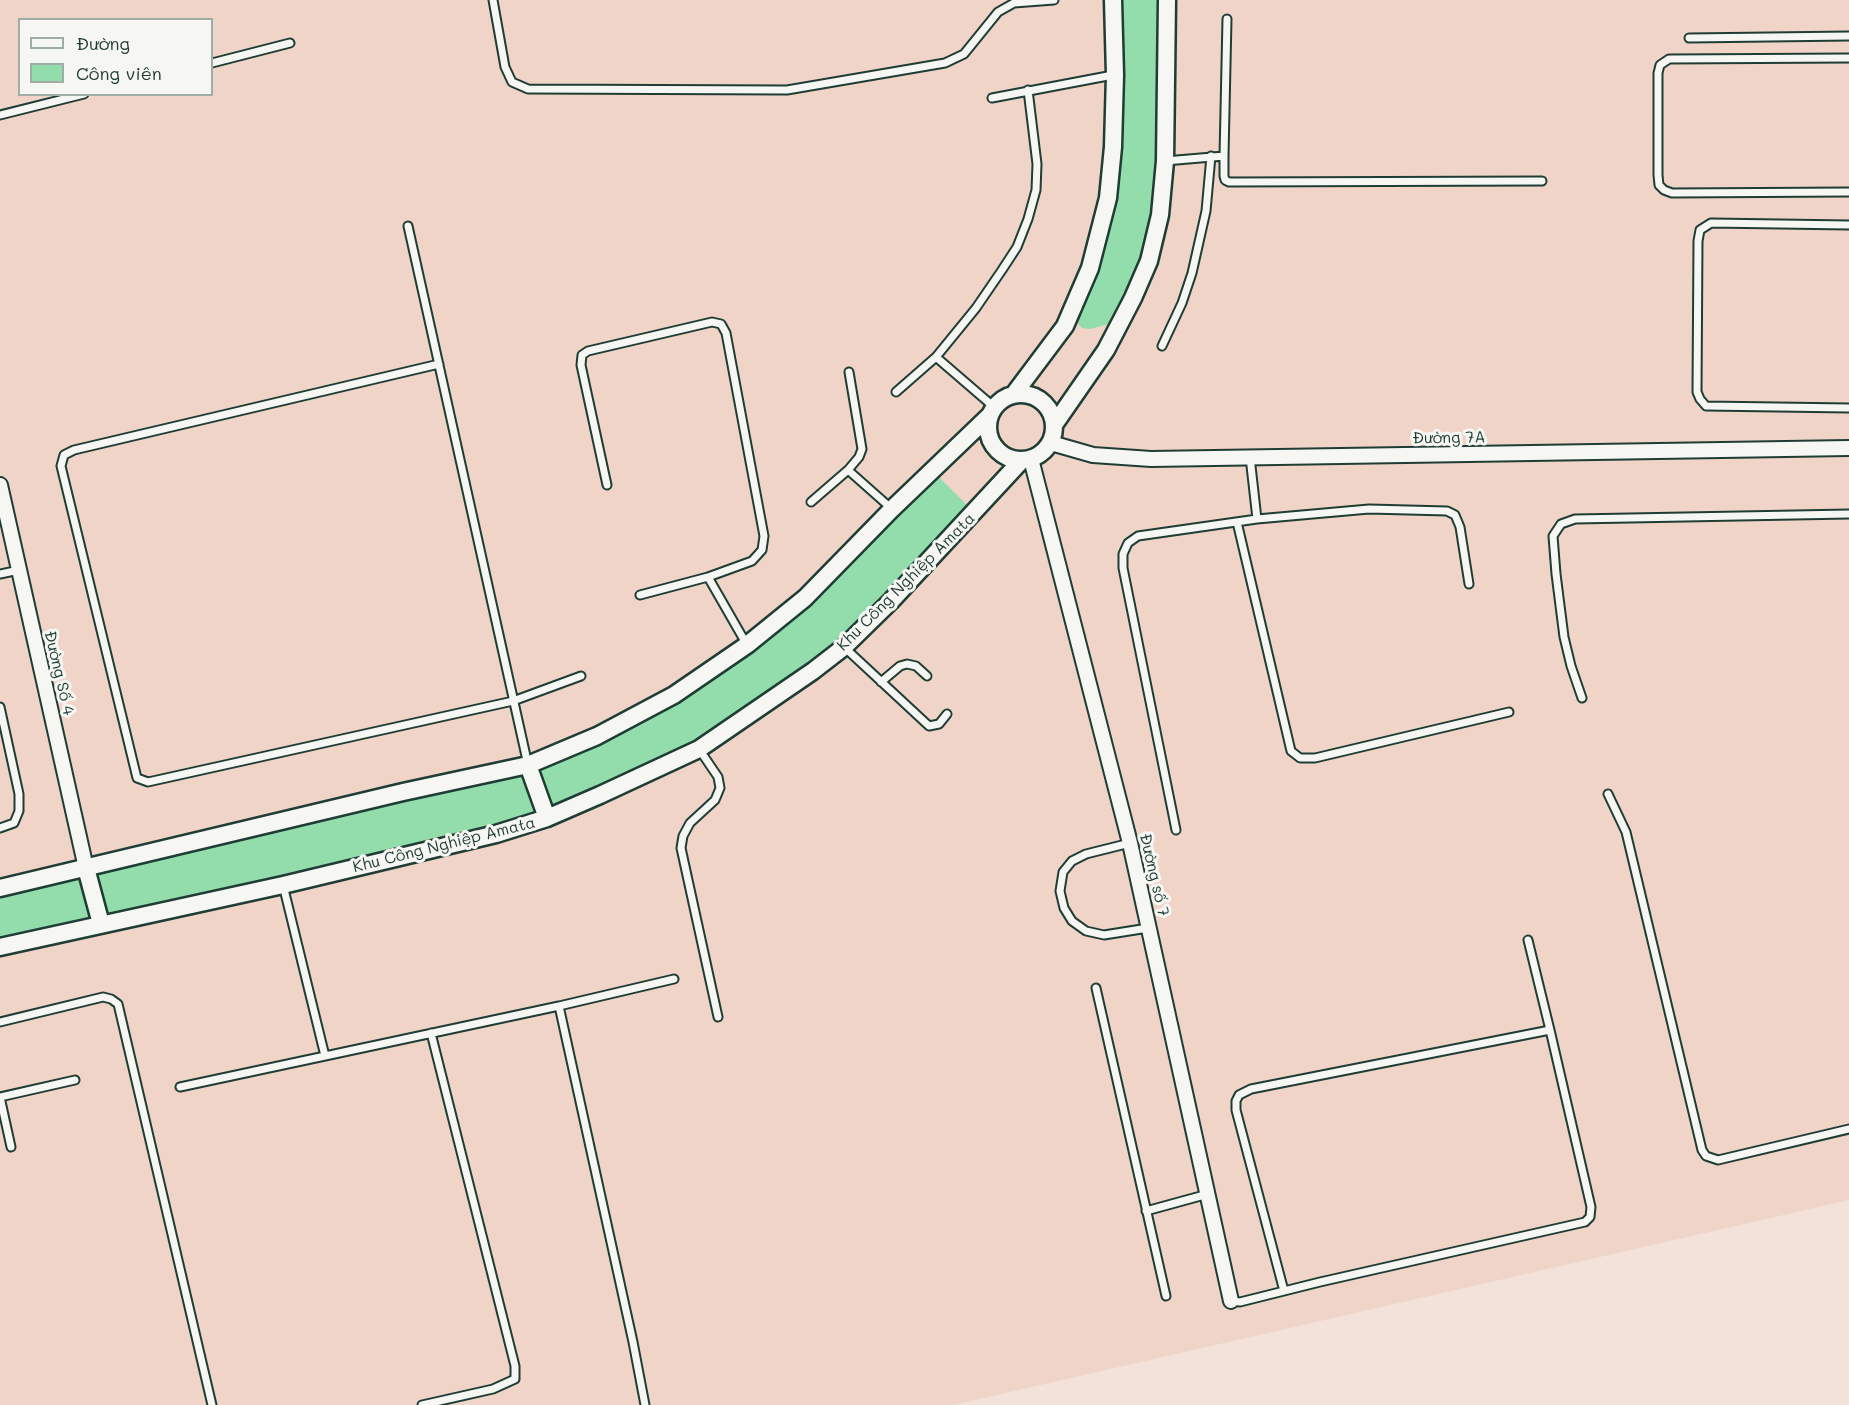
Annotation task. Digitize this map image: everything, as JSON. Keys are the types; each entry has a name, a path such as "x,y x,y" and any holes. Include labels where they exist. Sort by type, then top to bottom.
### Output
{"street":[{"path":"1014,394 1065,326 1090,268 1108,198 1113,147 1115,75 1113,0"},
{"path":"1054,425 1106,350 1149,261 1160,215 1165,161 1167,0"},
{"path":"0,888 403,792 528,765 597,736 674,694 747,645 805,598 1003,399 1014,394 1025,394 1044,402 1052,415 1054,425 1051,443 1038,456 1026,460 1009,459 993,446 987,430 992,412"},
{"name":"Đường 7A","path":"1051,443 1092,455 1151,459 1849,448"},
{"name":"Khu Công Nghiệp Amata","path":"0,947 283,885 496,834 547,818 600,795 699,748 813,671 844,646 891,602 1026,460"},
{"name":"Đường số 7","path":"1026,460 1130,843 1231,1301"},
{"name":"Đường Số 4","path":"0,485 86,867"},
{"path":"528,765 547,818"},
{"path":"86,867 102,924"}],"lane":[{"path":"493,0 505,67 512,82 528,89 787,90 945,63 964,54 998,12 1014,3 1054,0"},
{"path":"1227,19 1225,180 1229,182 1542,181"},
{"path":"1689,38 1849,36"},
{"path":"213,63 290,43"},
{"path":"1849,58 1669,59 1664,62 1660,65 1658,73 1658,175 1659,185 1672,193 1849,192"},
{"path":"992,98 1115,75"},
{"path":"896,392 936,357 976,308 1017,247 1036,190 1037,164 1028,90"},
{"path":"0,115 76,96"},
{"path":"1162,346 1182,303 1195,261 1206,211 1211,156"},
{"path":"1165,161 1224,156"},
{"path":"1849,225 1711,224 1700,230 1696,392 1706,406 1849,408"},
{"path":"408,226 528,765"},
{"path":"607,485 581,365 582,355 588,351 700,324 712,322 721,324 726,333 764,536 762,550 752,561 708,577 640,596"},
{"path":"936,357 992,412"},
{"path":"439,364 74,450 64,455 61,466 137,778 148,782 513,701 581,676"},
{"path":"812,502 848,470 859,457 862,449 849,372"},
{"path":"1250,457 1257,519"},
{"path":"848,470 892,509"},
{"path":"1176,830 1123,568 1123,554 1128,543 1138,536 1257,519 1369,509 1447,510 1455,516 1460,526 1469,584"},
{"path":"1582,698 1564,637 1557,584 1553,536 1561,524 1575,519 1849,514"},
{"path":"1237,522 1292,751 1300,759 1315,759 1509,712"},
{"path":"0,574 19,570"},
{"path":"708,577 747,645"},
{"path":"844,646 929,726 939,724 947,714"},
{"path":"881,682 900,666 907,664 916,666 927,676"},
{"path":"0,707 19,794 19,811 14,823 0,828"},
{"path":"699,748 718,777 720,788 715,800 690,823 683,836 681,848 718,1017"},
{"path":"1608,794 1626,832 1702,1150 1706,1156 1718,1160 1849,1129"},
{"path":"1130,843 1086,854 1072,861 1063,872 1060,891 1064,908 1072,921 1086,931 1104,935 1149,928"},
{"path":"283,885 325,1056"},
{"path":"1231,1301 1240,1302 1586,1222 1590,1217 1591,1207 1528,940"},
{"path":"180,1087 559,1006 674,979"},
{"path":"1096,988 1166,1296"},
{"path":"0,1022 102,997 118,1004 212,1405"},
{"path":"559,1006 645,1405"},
{"path":"1284,1291 1236,1110 1239,1095 1251,1089 1550,1030"},
{"path":"422,1405 493,1389 515,1379 515,1366 431,1033"},
{"path":"11,1147 0,1097 75,1080"},
{"path":"1146,1211 1208,1194"}],"shaded area":[{"path":"0,0 1849,0 1849,1200 953,1405 0,1405"}],"green space":[{"path":"1122,0 1158,0 1156,160 1151,213 1141,257 1125,294 1109,324 1090,329 1082,328 1077,322 1099,269 1117,200 1122,148 1124,74"},
{"path":"939,477 969,507 886,594 837,641 694,741 549,807 536,771 600,744 681,701 752,653 812,604"},
{"path":"526,774 539,811 493,825 282,876 104,914 93,875 404,801"},
{"path":"83,877 93,917 0,938 0,897"}]}
